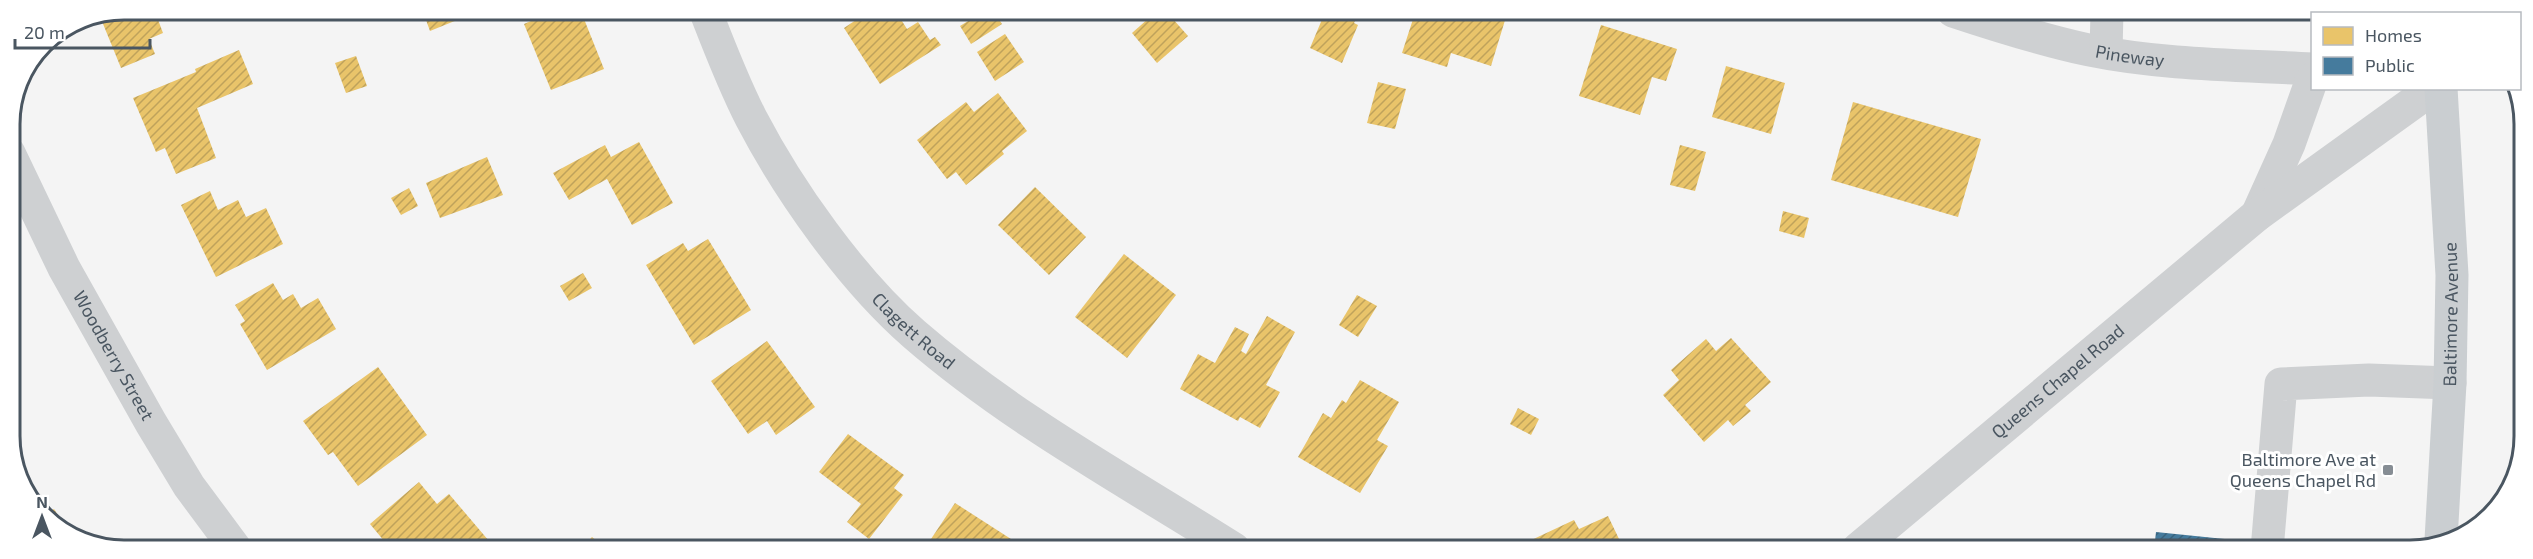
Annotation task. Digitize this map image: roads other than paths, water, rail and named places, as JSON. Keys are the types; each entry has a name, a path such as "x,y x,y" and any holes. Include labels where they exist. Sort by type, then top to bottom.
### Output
{"main road":[{"name":"Baltimore Avenue","path":"2441,90 2452,275 2450,383 2441,534"}],"street":[{"name":"Clagett Road","path":"709,20 751,119 827,238 863,283 914,333 1055,440 1218,540"},
{"name":"Pineway","path":"1983,20 2050,40 2106,52 2174,60 2311,69"},
{"path":"2106,52 2107,20"},
{"name":"Queens Chapel Road","path":"2257,215 2289,144 2311,84"},
{"name":"Queens Chapel Road","path":"1870,539 2257,215 2362,142 2427,90"},
{"name":"Woodberry Street","path":"20,176 64,268 151,423 189,486 229,540"},
{"path":"2268,539 2281,384 2369,380 2450,383"}],"place":[{"name":"Baltimore Ave at Queens Chapel Rd","path":"2388,470"}]}
